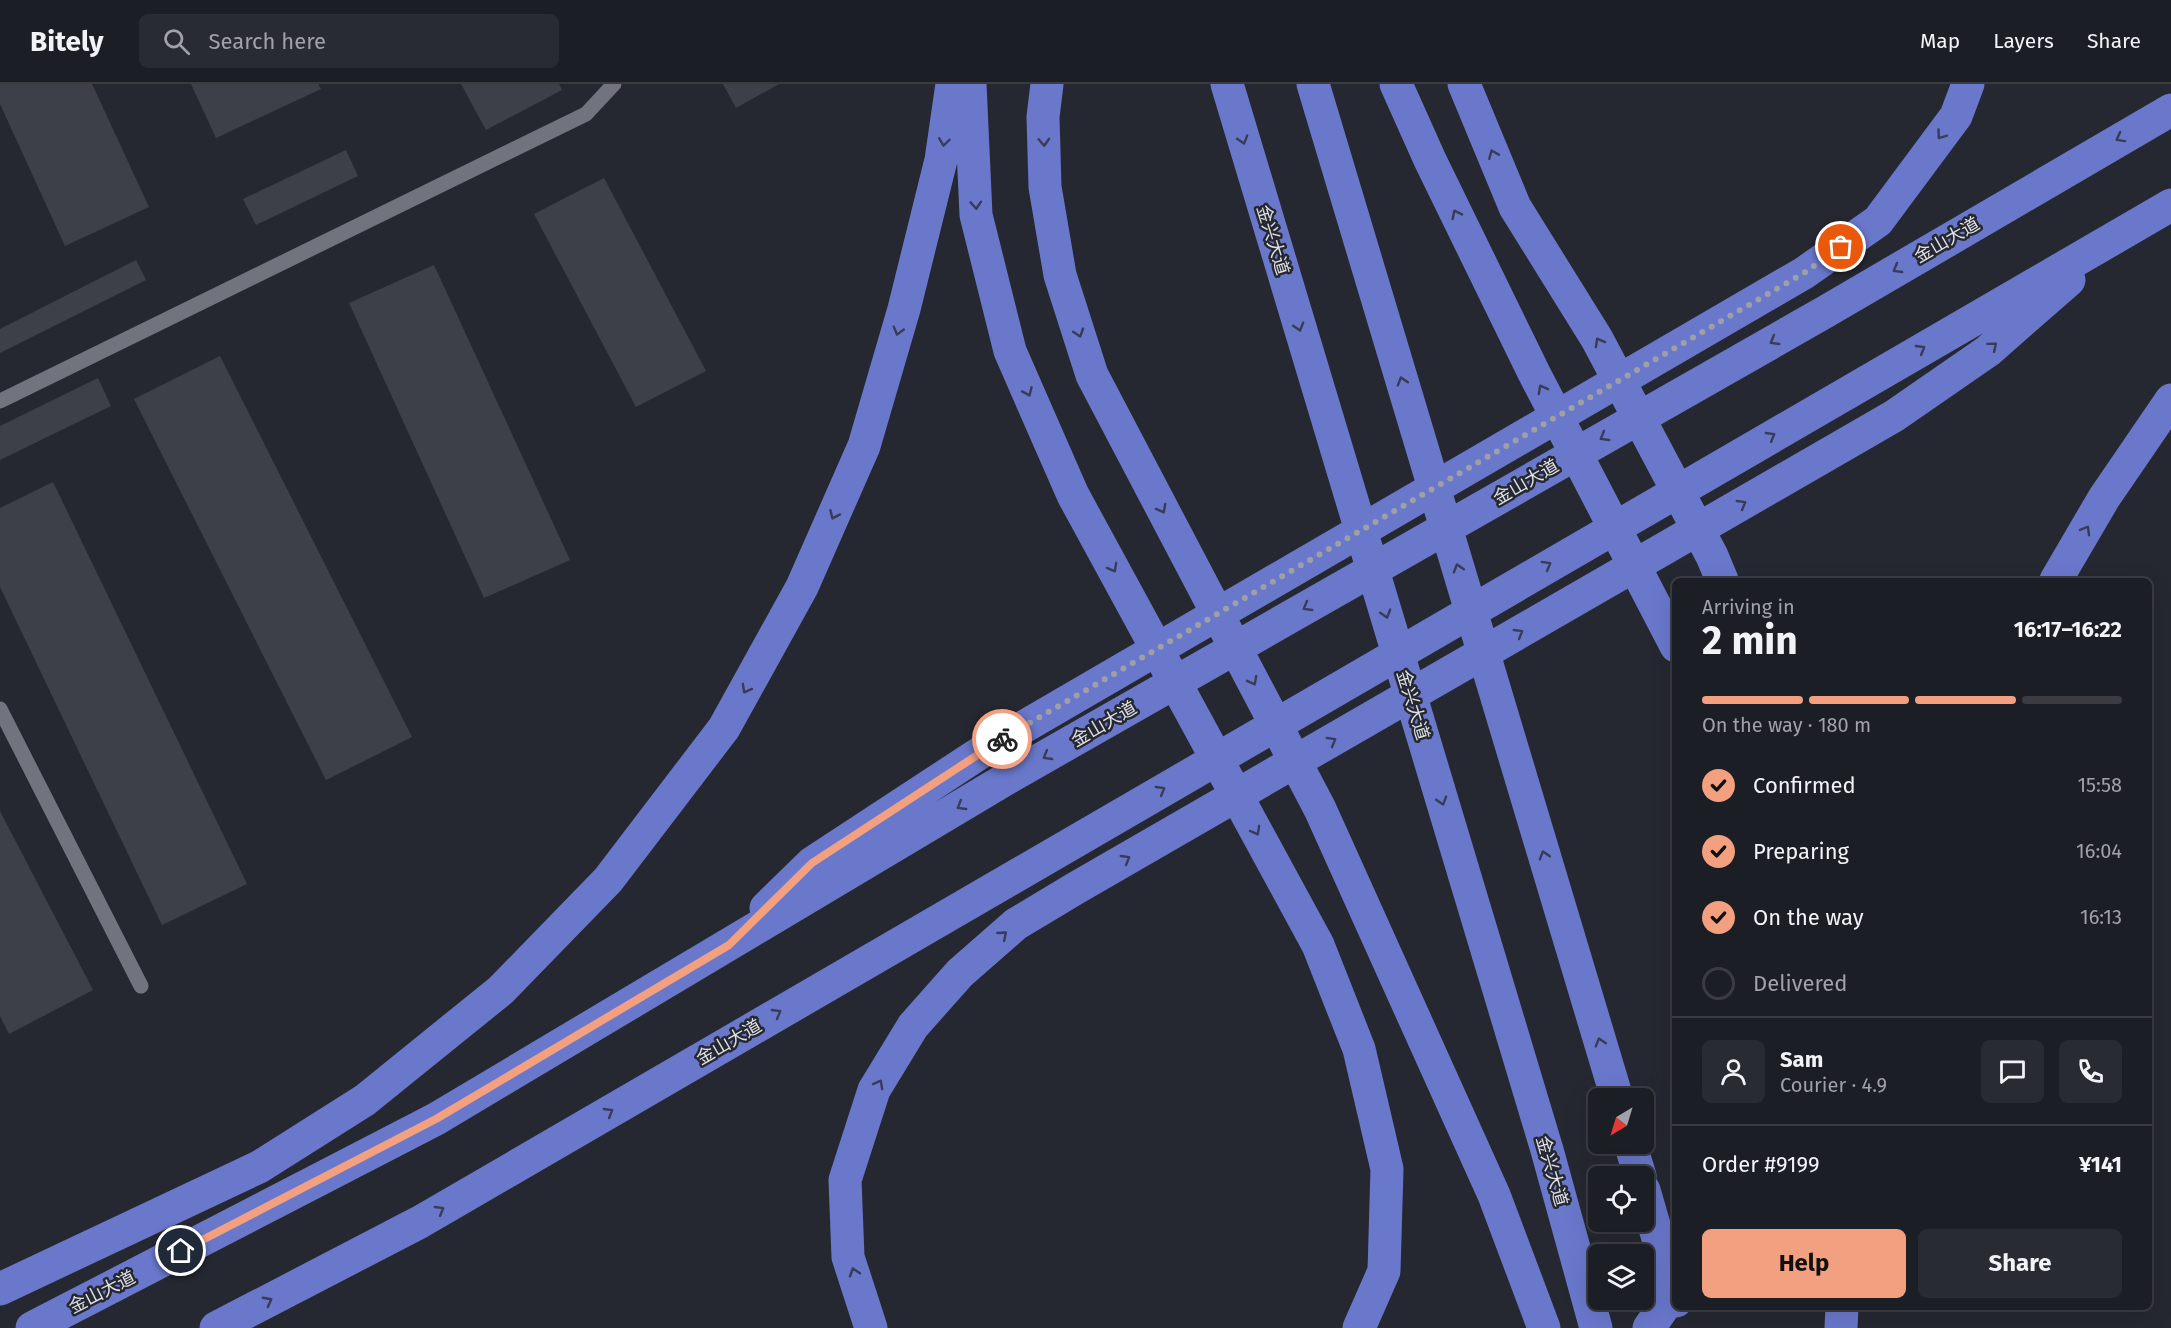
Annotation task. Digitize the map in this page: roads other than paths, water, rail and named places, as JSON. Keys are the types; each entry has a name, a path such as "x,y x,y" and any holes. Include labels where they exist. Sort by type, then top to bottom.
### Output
{"highway":[{"path":"0,1289 259,1167 365,1100 501,990 608,880 724,728 802,587 864,446 904,309 941,160 952,84"},
{"path":"970,84 976,214 1010,351 1073,495 1318,945 1359,1049 1387,1169 1384,1270 1359,1328"},
{"path":"1047,84 1043,117 1045,187 1060,275 1092,375 1320,809 1494,1195 1544,1328"},
{"name":"金兴大道","path":"1227,84 1547,1150 1596,1328"},
{"path":"1312,84 1614,1088"},
{"path":"1396,84 1430,160 1534,374 1672,638"},
{"path":"1464,84 1515,207 1597,339 1721,578"},
{"path":"729,945 812,863 989,747 1804,273 1878,221 1956,116 1968,84"},
{"name":"金山大道","path":"32,1328 436,1119 1011,776 1824,312 2171,110"},
{"name":"金山大道","path":"216,1328 420,1222 2171,205"},
{"path":"871,1328 849,1257 846,1180 874,1090 914,1026 960,973 1016,924 1894,416 1988,351 2127,230"},
{"path":"2057,578 2104,498 2171,400"},
{"path":"1654,1225 1672,1287"},
{"path":"1649,1328 1672,1295"},
{"path":"1678,1310 1683,1328"},
{"path":"1840,1328 1842,1310"}],"lane":[{"path":"0,401 586,114 614,84"},
{"path":"0,709 141,986"}]}
